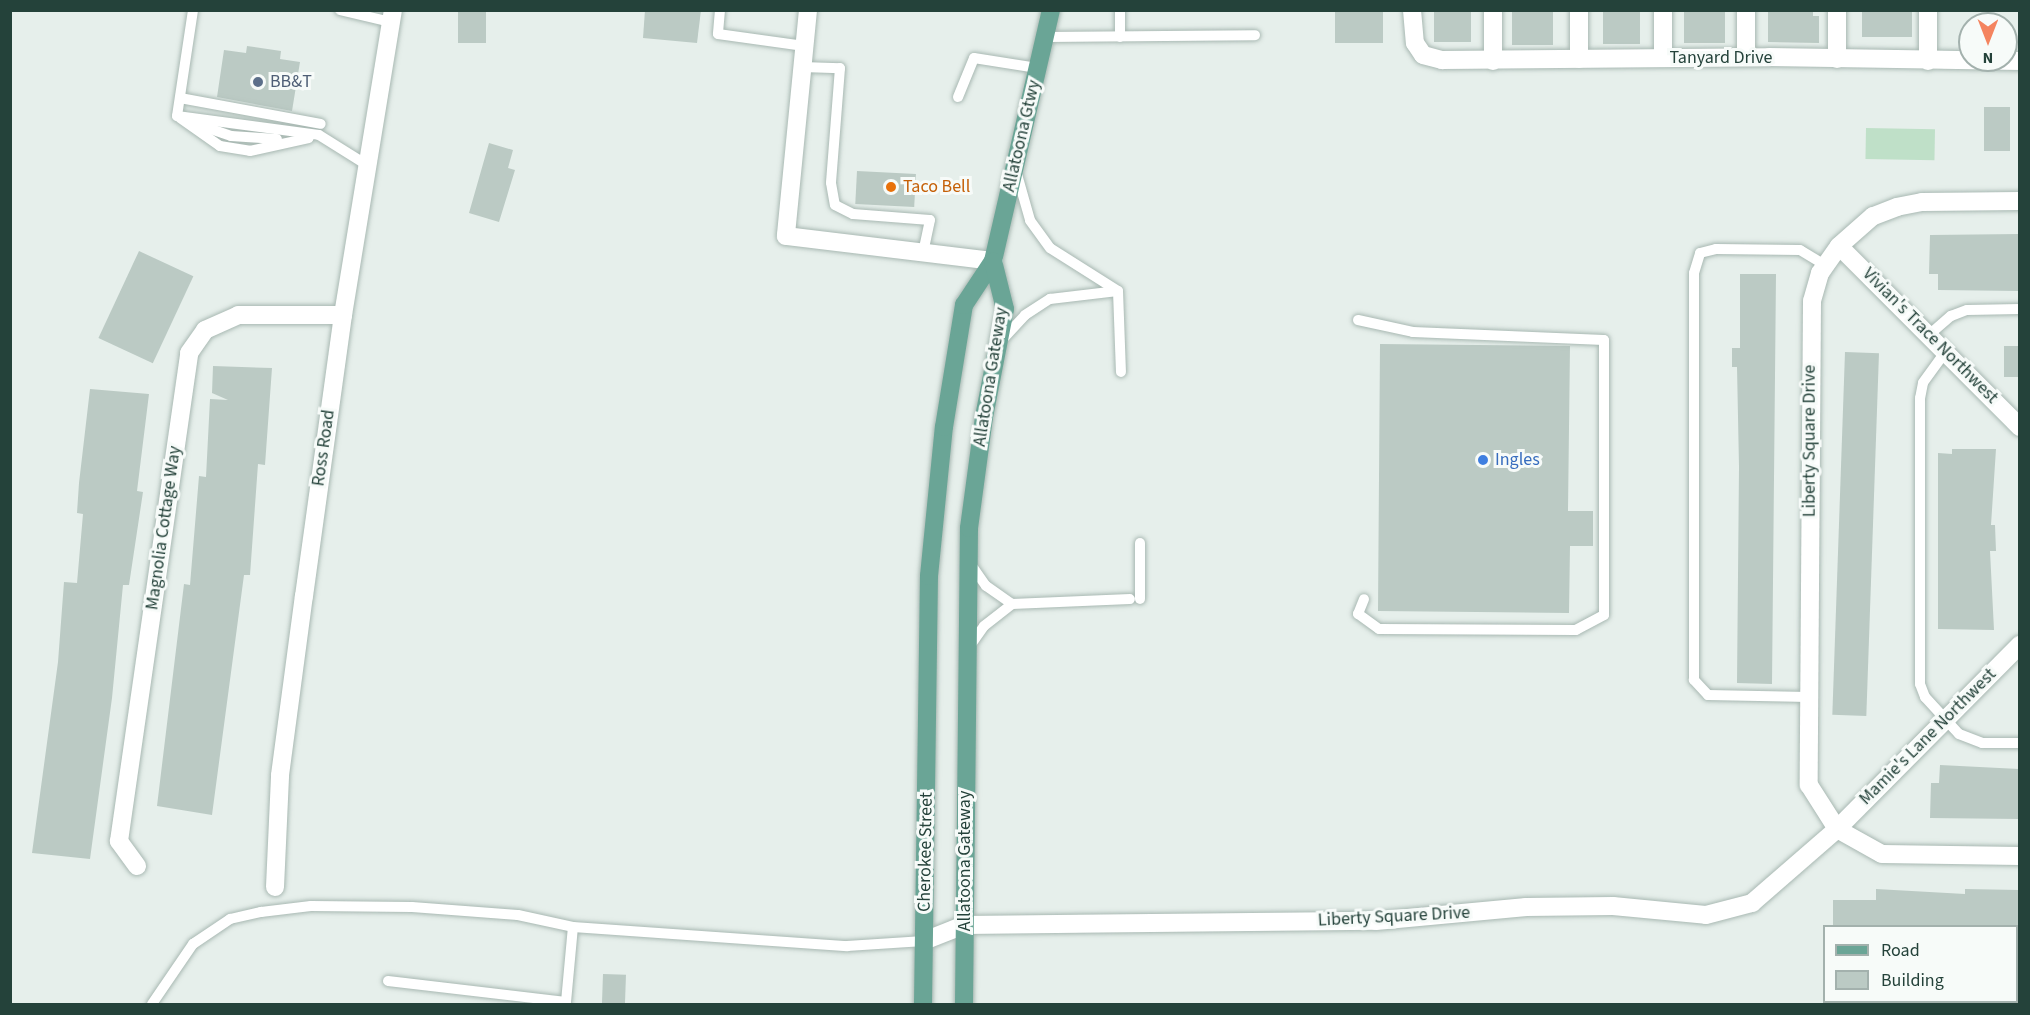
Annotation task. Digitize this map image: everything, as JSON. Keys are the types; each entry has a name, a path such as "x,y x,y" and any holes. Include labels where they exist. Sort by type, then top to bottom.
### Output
{"main road":[{"name":"Allatoona Gtwy","path":"993,261 1051,10"},
{"name":"Allatoona Gateway","path":"964,1005 968,558 979,452 1005,309 993,261"},
{"name":"Allatoona Gateway","path":"927,762 929,576 944,427 964,305 993,261"},
{"name":"Cherokee Street","path":"924,941 927,762"},
{"path":"923,1005 924,941"}],"street":[{"path":"808,10 786,236 993,261"},
{"name":"Tanyard Drive","path":"1412,10 1414,43 1423,55 1442,60 1746,57 2019,61"},
{"path":"1493,10 1493,61"},
{"path":"1579,10 1579,59"},
{"path":"1663,10 1663,58"},
{"path":"1746,10 1746,57"},
{"path":"1837,10 1837,59"},
{"path":"1928,10 1928,61"},
{"name":"Ross Road","path":"275,887 280,775 343,315 392,16"},
{"name":"Liberty Square Drive","path":"2019,201 1922,202 1897,207 1873,216 1839,246 1825,265 1812,301 1809,697 1809,785 1837,829 1882,854 2019,856"},
{"name":"Vivian's Trace Northwest","path":"1839,246 1930,334 2019,427"},
{"name":"Magnolia Cottage Way","path":"137,866 119,841 189,353 205,330 238,315 343,315"},
{"name":"Mamie's Lane Northwest","path":"1837,829 2019,645"},
{"name":"Liberty Square Drive","path":"924,941 964,925 1376,921 1526,907 1612,906 1706,915 1752,903 1837,829"}],"lane":[{"path":"178,107 193,10"},
{"path":"340,10 392,16"},
{"path":"720,10 718,34 804,46"},
{"path":"1120,10 1120,37"},
{"path":"1044,37 1255,35"},
{"path":"958,97 974,58 1037,68"},
{"path":"802,67 840,68 831,183 835,205 853,214 930,220 923,253"},
{"path":"178,107 320,130 367,165"},
{"path":"178,107 220,146 250,151 320,130"},
{"path":"178,107 320,130"},
{"path":"1014,167 1030,220 1050,248 1118,291"},
{"path":"1809,697 1708,696 1694,680 1694,273 1700,253 1716,249 1800,250 1825,265"},
{"path":"998,343 1025,315 1050,299 1118,291"},
{"path":"1118,291 1122,372"},
{"path":"1930,334 1944,321 1967,310 2019,309"},
{"path":"1358,320 1413,332 1604,340 1604,615 1576,630 1379,629 1358,614 1364,599"},
{"path":"1946,351 1923,383 1920,398 1919,666 1925,697 1945,721 1974,742 2019,743"},
{"path":"966,651 984,626 1012,604 1135,599 1140,543"},
{"path":"968,558 986,586 1012,604"},
{"path":"152,1005 193,944 223,922 261,912 311,906 412,907 528,916 573,927 846,946 924,941"},
{"path":"388,981 566,1003 573,927"}],"green space":[{"path":"1866,128 1935,129 1934,160 1865,159"}],"building":[{"path":"458,10 486,10 486,43 458,43"},
{"path":"645,10 701,10 697,43 643,38"},
{"path":"1335,10 1383,10 1383,43 1335,43"},
{"path":"1434,10 1471,10 1471,42 1434,42"},
{"path":"1512,10 1553,10 1553,45 1512,45"},
{"path":"1603,10 1640,10 1640,44 1603,44"},
{"path":"1684,10 1725,10 1725,43 1684,43"},
{"path":"1768,10 1813,10 1813,16 1819,16 1819,43 1768,42"},
{"path":"1862,10 1912,10 1912,37 1862,37"},
{"name":"BB&T","path":"247,46 281,51 280,59 300,62 292,111 217,97 224,50 246,53"},
{"path":"1984,107 2010,107 2010,151 1984,151"},
{"path":"489,143 513,150 508,168 515,170 499,222 469,213"},
{"path":"857,171 916,174 914,207 855,204"},
{"path":"2019,234 2019,291 1938,290 1938,274 1929,274 1930,235"},
{"path":"139,251 193,276 153,363 98,338"},
{"path":"1740,274 1776,274 1772,684 1737,683 1739,467 1737,367 1732,367 1732,348 1740,348"},
{"path":"1380,344 1570,346 1568,511 1593,511 1593,546 1570,546 1569,613 1378,611"},
{"path":"2004,346 2019,346 2019,377 2004,377"},
{"path":"1845,352 1879,353 1866,716 1832,715"},
{"path":"213,366 272,368 265,465 258,464 250,575 244,575 212,815 157,806 184,584 190,585 199,476 206,477 210,399 228,400 212,393"},
{"path":"90,389 149,394 137,491 143,492 129,585 123,585 112,698 90,859 32,853 58,662 64,582 77,583 83,514 77,513 79,483"},
{"path":"1952,449 1996,449 1991,525 1995,525 1996,551 1990,551 1994,630 1938,629 1938,453 1952,454"},
{"path":"1940,765 2019,769 2019,819 1930,818 1931,783 1939,783"},
{"path":"1876,889 1965,894 1965,889 2019,890 2019,927 2018,925 1833,925 1833,900 1876,900"},
{"path":"603,974 626,975 625,1004 602,1004"}],"place":[{"name":"BB&T","path":"258,82"},
{"name":"Taco Bell","path":"891,187"},
{"name":"Ingles","path":"1483,460"}]}
